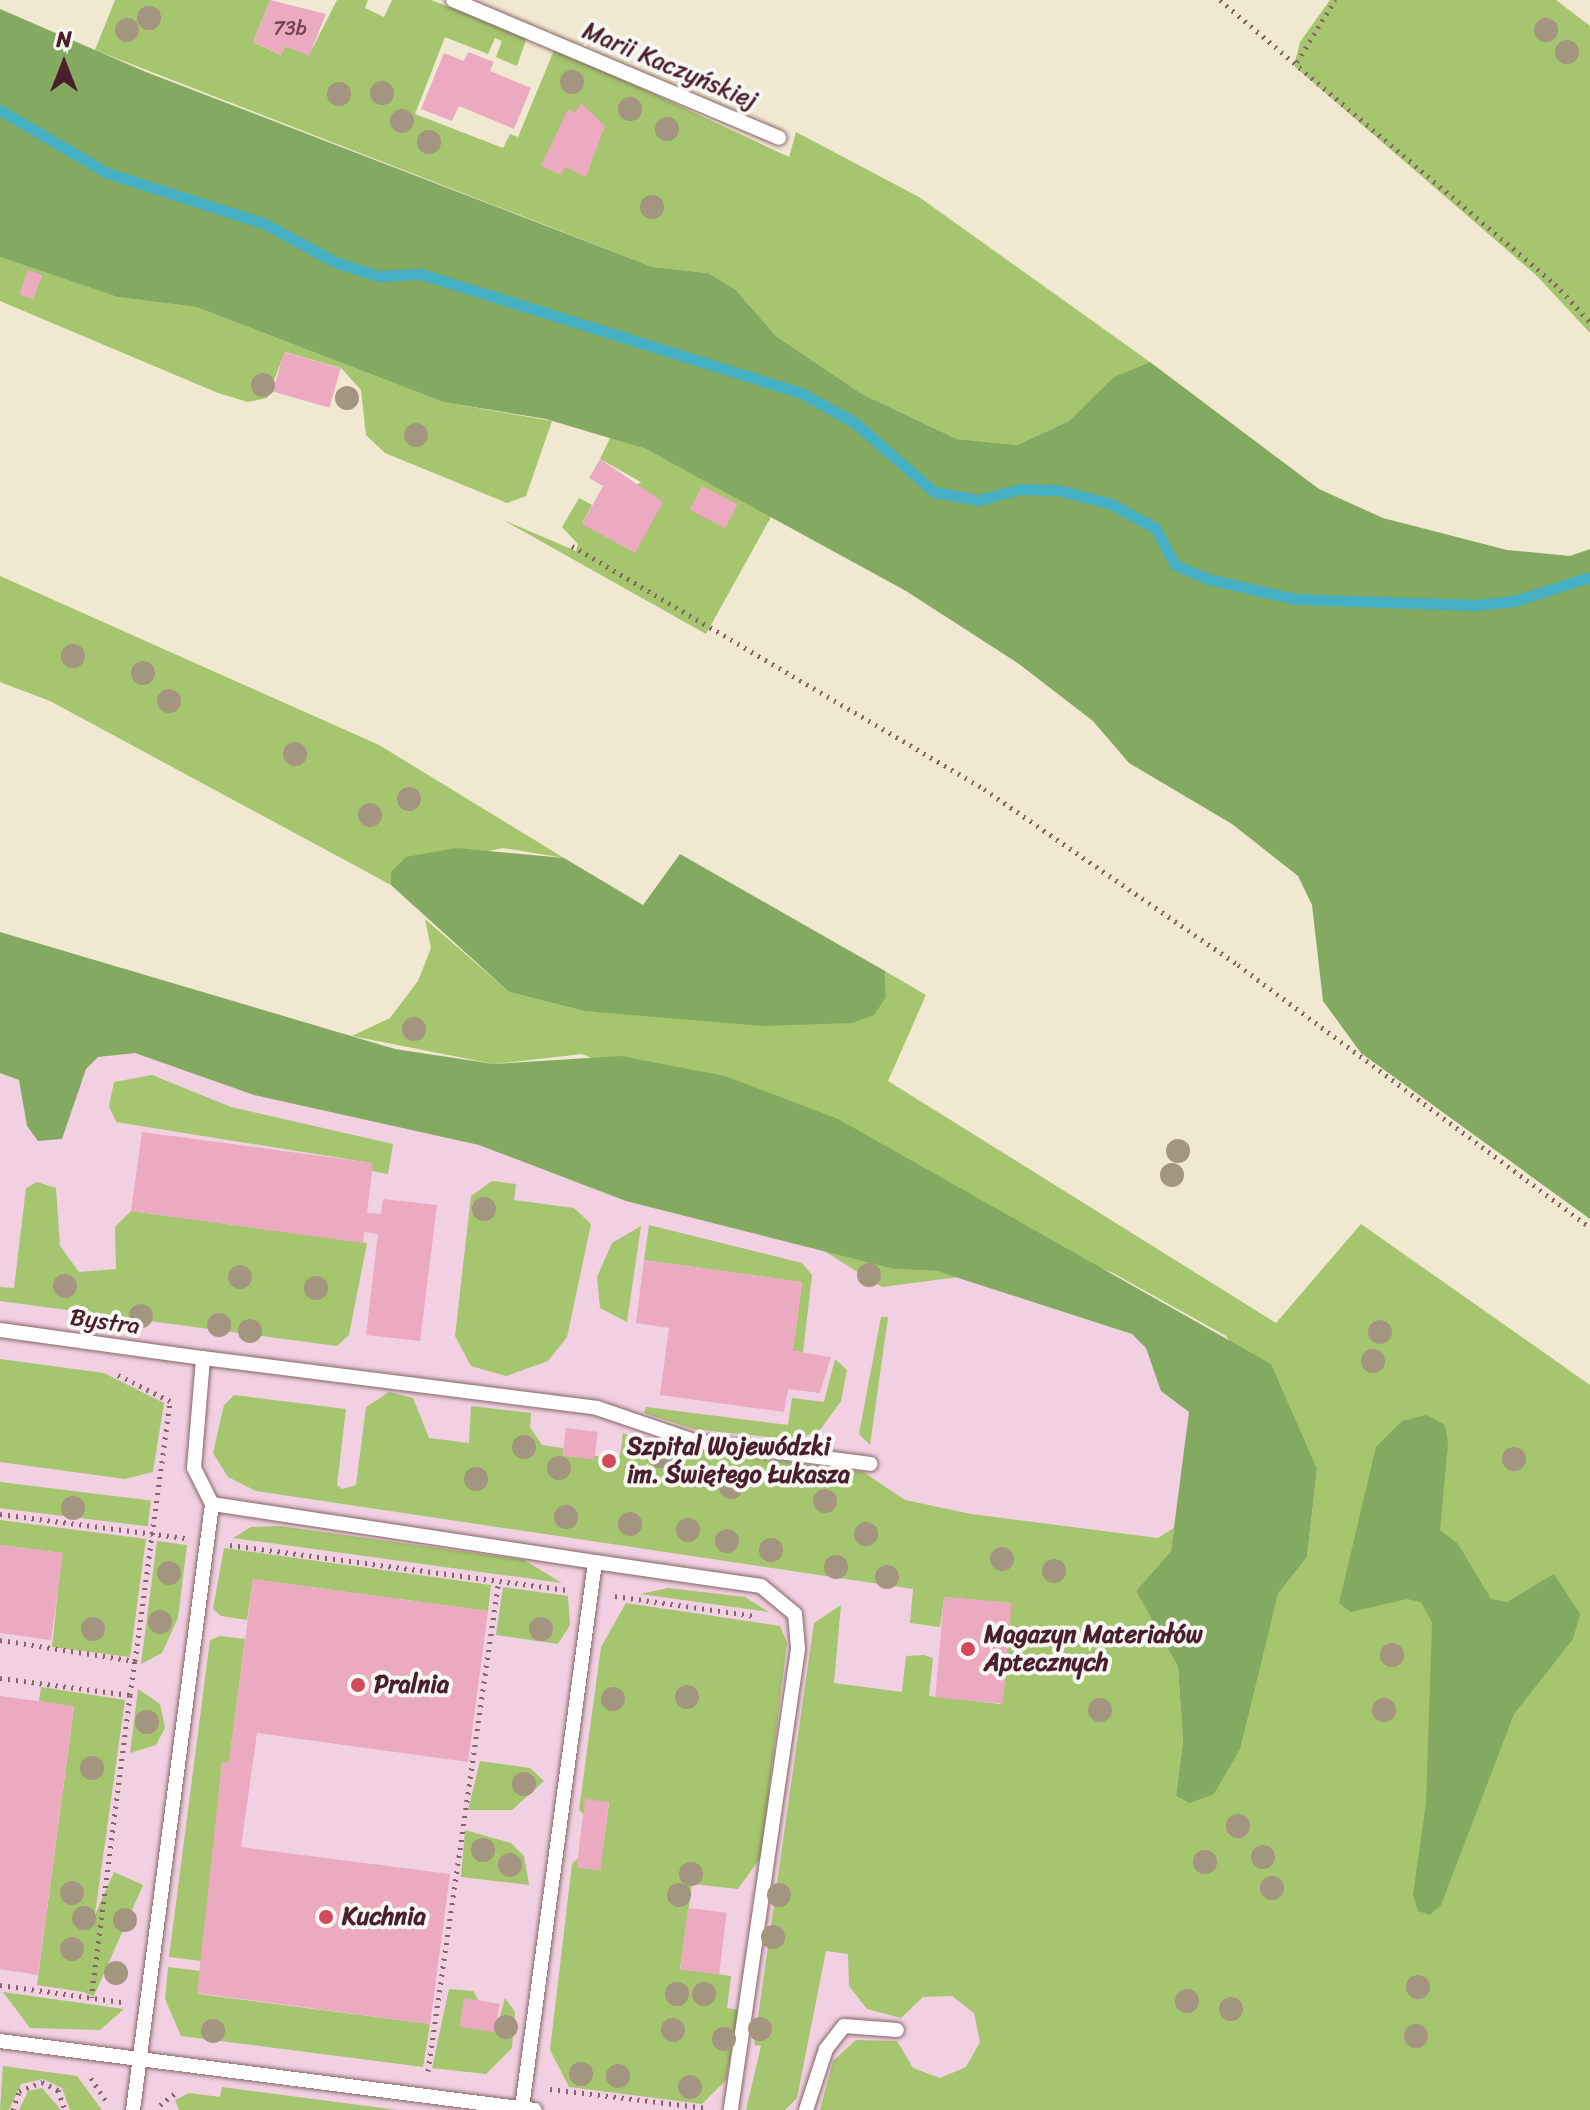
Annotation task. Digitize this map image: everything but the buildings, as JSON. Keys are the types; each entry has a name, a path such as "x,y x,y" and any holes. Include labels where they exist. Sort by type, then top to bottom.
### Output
{"lane":[{"name":"Marii Kaczyńskiej","path":"453,0 779,138"},
{"name":"Bystra","path":"0,1330 597,1408 694,1441 871,1464"},
{"path":"133,2110 212,1504 194,1468 203,1358"},
{"path":"212,1504 761,1586 786,1600 796,1621 798,1649 731,2110"},
{"path":"0,2041 529,2109 595,1562"},
{"path":"806,2110 826,2049 844,2026 897,2030"}],"path":[{"path":"1220,0 1297,62 1590,322"},
{"path":"1297,62 1335,0"},
{"path":"572,546 984,789 1238,965 1590,1227"},
{"path":"91,1998 170,1401 103,1367"},
{"path":"0,1514 796,1621"},
{"path":"428,2074 499,1581"},
{"path":"0,1640 135,1661"},
{"path":"0,1678 130,1695"},
{"path":"0,1985 146,2006"},
{"path":"13,2110 19,2091 42,2082 58,2090 65,2110"}],"shaded area":[{"name":"Szpital Wojewódzki im. Świętego Łukasza","path":"0,966 1232,1355 1136,2110 0,2110"}],"green space":[{"path":"115,0 270,0 253,42 281,55 285,46 309,55 337,0 368,0 365,8 384,17 392,0 431,0 527,37 517,66 496,57 502,41 495,38 488,54 445,37 415,114 503,148 510,134 518,137 555,48 789,157 796,132 919,197 1150,362 1115,377 1069,421 1017,445 957,439 862,394 777,337 735,289 708,273 653,267 95,50"},
{"path":"1330,0 1556,0 1590,26 1590,333 1537,276 1294,66 1300,42"},
{"path":"0,9 146,72 653,267 708,273 735,289 777,337 862,394 957,439 1017,445 1069,421 1114,377 1150,362 1319,489 1383,518 1507,550 1570,556 1590,549 1590,1219 1361,1053 1323,1001 1312,905 1298,876 1232,824 1129,763 1093,721 1019,664 906,591 646,449 546,419 443,402 196,307 117,297 0,257"},
{"path":"0,257 117,297 196,307 443,402 552,421 526,496 507,503 385,453 366,435 361,390 341,368 285,352 267,398 248,402 218,393 0,301"},
{"path":"610,438 646,449 772,515 706,634 503,520 576,551 578,544 562,527 579,498 592,505 582,524 641,482 600,459"},
{"path":"0,576 379,745 564,858 503,848 391,872 391,885 50,701 0,682"},
{"path":"457,848 564,858 643,905 680,854 885,971 886,997 874,1015 852,1023 763,1026 584,1011 509,992 391,885 391,872 406,857"},
{"path":"425,919 509,992 584,1011 807,1023 886,997 885,971 926,995 888,1081 1276,1323 1361,1224 1590,1385 1590,2110 820,2110 833,2061 856,2040 897,2041 913,2068 940,2078 966,2067 980,2042 974,2013 952,1996 923,1997 901,2018 867,2009 849,1986 848,1954 826,1951 797,2098 785,2110 746,2110 761,2046 754,2045 814,1623 841,1605 834,1683 902,1692 906,1656 924,1655 933,1658 929,1696 1000,1704 1011,1603 944,1597 940,1627 910,1623 913,1589 256,1491 228,1477 213,1453 224,1405 234,1395 346,1409 337,1485 342,1489 356,1485 366,1407 389,1392 413,1398 429,1438 469,1443 471,1406 531,1413 530,1427 542,1445 563,1448 563,1456 620,1456 623,1433 650,1444 863,1472 905,1500 971,1514 1158,1538 1174,1528 1171,1551 1136,1591 1178,1667 1183,1741 1176,1796 1258,1668 1278,1594 1307,1557 1317,1469 1226,1336 1113,1273 582,1054 494,1064 352,1036 390,1018 418,981 431,948"},
{"path":"0,932 395,1049 494,1064 621,1056 725,1076 838,1119 1271,1364 1317,1469 1307,1557 1278,1594 1240,1749 1214,1794 1190,1803 1176,1796 1183,1741 1178,1667 1136,1591 1171,1551 1189,1412 1161,1391 1146,1348 1132,1334 937,1271 894,1269 626,1201 479,1145 254,1095 135,1053 98,1057 86,1069 62,1139 38,1141 27,1126 19,1080 0,1073"},
{"path":"152,1075 231,1107 393,1144 388,1174 372,1171 372,1163 116,1122 109,1106 114,1082"},
{"path":"492,1181 516,1184 514,1200 574,1208 591,1224 567,1337 548,1361 506,1376 471,1366 455,1336 471,1196"},
{"path":"37,1182 56,1188 60,1246 79,1272 116,1269 115,1227 131,1211 367,1243 349,1335 337,1346 0,1301 0,1287 14,1288 26,1188"},
{"path":"649,1225 802,1263 812,1275 803,1352 793,1351 802,1282 644,1260"},
{"path":"641,1226 627,1322 600,1308 597,1277 612,1243"},
{"path":"821,1249 894,1269 937,1271 959,1277 882,1287"},
{"path":"881,1317 888,1317 870,1445 859,1434"},
{"path":"0,1359 104,1373 164,1403 153,1472 125,1479 0,1462"},
{"path":"835,1359 847,1370 841,1401 820,1430 796,1440 693,1429 644,1413 646,1407 788,1425 792,1398 824,1402"},
{"path":"1426,1415 1445,1425 1448,1443 1440,1530 1458,1544 1491,1599 1507,1602 1554,1574 1580,1614 1573,1639 1514,1714 1441,1905 1430,1915 1418,1911 1413,1895 1426,1803 1432,1623 1421,1602 1407,1599 1351,1612 1339,1603 1376,1447 1402,1421"},
{"path":"0,1482 151,1501 148,1526 0,1508"},
{"path":"0,1520 146,1539 130,1657 52,1647 62,1553 0,1545"},
{"path":"280,1526 524,1560 562,1583 233,1538 251,1527"},
{"path":"157,1541 187,1545 178,1618 162,1653 141,1664"},
{"path":"224,1548 491,1585 488,1611 253,1579 247,1620 221,1616 213,1609"},
{"path":"503,1587 568,1596 570,1625 558,1644 496,1635"},
{"path":"668,1588 745,1597 769,1612 640,1594"},
{"path":"626,1603 780,1626 787,1643 761,1857 738,1889 692,1884 680,1969 731,1976 727,2008 739,2010 726,2080 702,2104 569,2087 550,2050 572,1864 577,1859 600,1870 609,1803 583,1814 579,1810 601,1647"},
{"path":"220,1636 245,1639 229,1762 222,1762 202,1961 169,1957 210,1640"},
{"path":"41,1687 125,1700 84,1992 37,1985 74,1707 39,1701"},
{"path":"138,1689 160,1704 165,1728 156,1745 130,1753"},
{"path":"480,1761 530,1768 544,1781 512,1810 468,1810"},
{"path":"465,1830 511,1843 524,1856 529,1885 461,1877"},
{"path":"114,1872 143,1885 94,1996 64,1983"},
{"path":"168,1967 201,1971 198,1994 430,2024 423,2067 181,2036 165,1999"},
{"path":"449,1989 473,1991 496,2031 505,1998 515,2012 512,2048 486,2074 432,2068"},
{"path":"3,1992 124,2009 100,2030 30,2028"},
{"path":"3,2066 77,2076 102,2110 70,2110 62,2088 43,2079 21,2084 9,2110 0,2110"},
{"path":"222,2087 397,2110 179,2110 175,2100 189,2093 220,2097"},
{"path":"42,2088 61,2110 19,2110 28,2091"}],"waterway":[{"path":"0,110 107,173 263,223 335,262 378,276 421,274 803,394 855,423 934,492 979,500 1021,489 1058,490 1111,504 1155,528 1175,565 1208,579 1295,599 1474,605 1514,601 1590,577"}],"place":[{"name":"Szpital Wojewódzki im. Świętego Łukasza","path":"609,1461"},
{"name":"Magazyn Materiałów Aptecznych","path":"968,1649"},
{"name":"Pralnia","path":"358,1685"},
{"name":"Kuchnia","path":"326,1917"}]}
